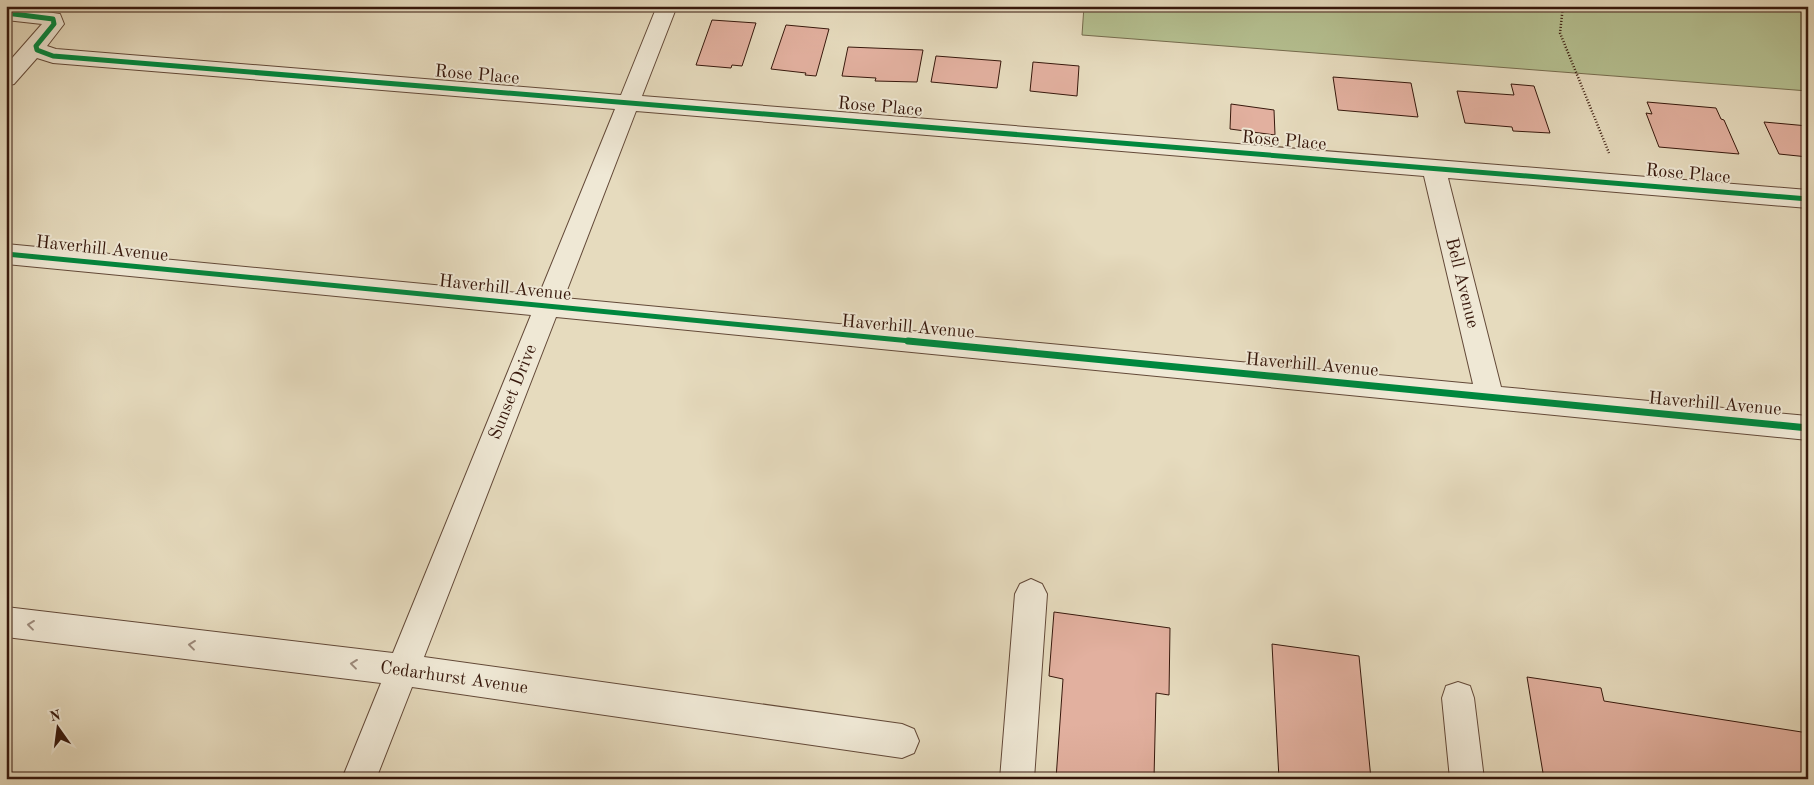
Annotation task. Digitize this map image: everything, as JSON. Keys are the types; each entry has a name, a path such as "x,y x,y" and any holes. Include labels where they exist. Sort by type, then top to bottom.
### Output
{"street":[{"name":"Sunset Drive","path":"359,779 667,6"},
{"path":"6,14 53,19 54,24 6,78"},
{"name":"Rose Place","path":"36,46 37,50 53,56 1808,198"},
{"name":"Bell Avenue","path":"1434,168 1490,398"},
{"name":"Haverhill Avenue","path":"6,254 1808,428"},
{"path":"1017,779 1031,594"},
{"name":"Cedarhurst Avenue","path":"6,622 402,670 902,741"},
{"path":"1458,698 1467,779"}],"path":[{"path":"1563,6 1560,34 1621,183"}],"green space":[{"path":"1084,6 1808,6 1808,91 1082,35"}],"building":[{"path":"712,20 756,23 742,66 732,65 731,68 696,65"},
{"path":"786,25 829,29 816,76 771,69"},
{"path":"848,47 923,50 917,82 875,81 876,78 842,76"},
{"path":"936,56 1001,61 997,88 931,82"},
{"path":"1033,62 1079,66 1077,96 1030,91"},
{"path":"1333,77 1411,83 1418,117 1338,110"},
{"path":"1511,84 1534,86 1550,133 1513,131 1512,127 1465,123 1457,91 1514,95"},
{"path":"1647,102 1716,108 1721,119 1724,120 1739,154 1659,147 1646,113 1652,114"},
{"path":"1231,104 1274,110 1275,135 1230,129"},
{"path":"1764,122 1808,126 1808,157 1779,154"},
{"path":"1054,612 1170,628 1169,695 1156,693 1154,779 1056,779 1063,679 1049,676"},
{"path":"1272,644 1359,656 1371,779 1279,779"},
{"path":"1527,677 1601,688 1604,701 1808,733 1808,779 1544,779"}],"cycle path":[{"path":"6,13 53,19 54,24 36,46 37,50 53,56 1808,199"},
{"path":"6,254 1808,428"}]}
